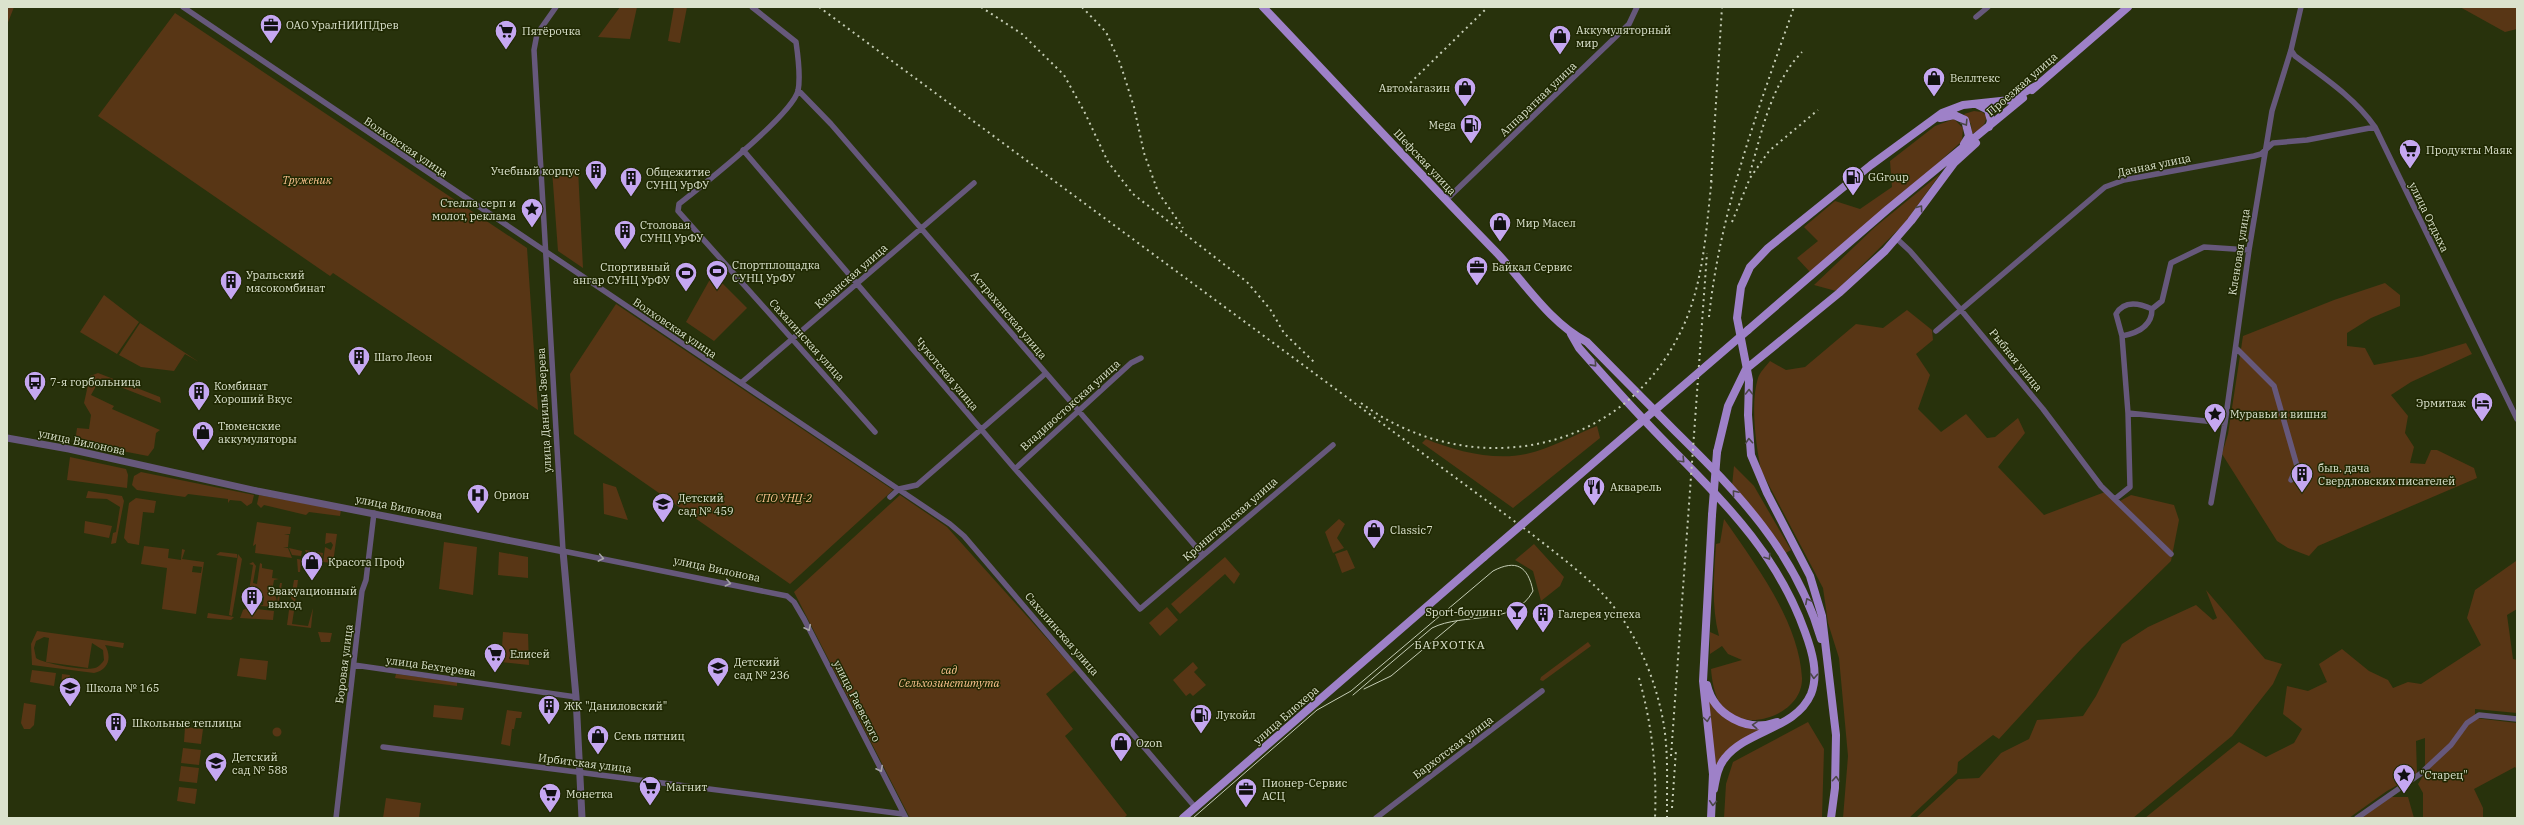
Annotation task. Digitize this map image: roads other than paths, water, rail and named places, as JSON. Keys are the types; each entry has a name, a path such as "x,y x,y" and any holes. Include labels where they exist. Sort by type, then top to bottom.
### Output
{"main road":[{"name":"Шефская улица","path":"1263,7 1571,333"},
{"name":"Проезжая улица","path":"1928,176 1982,133 2128,7"},
{"path":"1831,818 1837,754 1835,716 1822,616 1815,590 1798,552 1759,476 1751,455 1748,415 1749,386 1737,318 1741,287 1750,267 1768,248 1832,195 1930,122 1957,106 2010,100 2036,86"},
{"path":"1973,103 1988,110 1991,121 1989,127"},
{"path":"1930,122 1954,115 1965,120 1969,136 1954,155"},
{"path":"1714,789 1704,692 1704,666 1717,452 1728,406 1746,369 1839,293 1896,238 1954,163 1973,146 1982,133"},
{"name":"улица Блюхера","path":"1183,818 1928,176"},
{"path":"1571,333 1587,342 1723,479 1764,527 1789,564 1812,607 1828,664"},
{"path":"1571,333 1579,348 1646,422 1736,514 1778,574 1800,618 1814,662 1814,680 1810,695 1803,706 1792,715 1727,755 1718,771 1714,789 1711,818"},
{"path":"1704,666 1707,685 1712,700 1731,718 1745,723 1766,725 1792,715"}],"street":[{"name":"Волховская улица","path":"183,7 546,253 899,489"},
{"name":"улица Данилы Зверева","path":"556,7 537,34 534,50 563,551 576,697 582,818"},
{"path":"743,150 792,104 798,90 796,42 752,7"},
{"name":"Аппаратная улица","path":"1446,200 1629,24 1637,7"},
{"path":"1976,17 1988,7"},
{"name":"Кленовая улица","path":"2211,503 2225,423 2249,250 2272,111 2291,50 2301,7"},
{"name":"улица Отдыха","path":"2291,50 2295,56 2337,87 2366,115 2375,127 2517,419"},
{"name":"Астраханская улица","path":"798,90 831,124 922,228 1045,374 1203,555"},
{"name":"Дачная улица","path":"1936,331 2105,187 2124,180 2254,156 2273,143 2307,140 2375,127"},
{"name":"Сахалинская улица","path":"743,150 677,208 706,244 875,432"},
{"name":"Чукотская улица","path":"743,150 1015,469 1140,608"},
{"name":"Казанская улица","path":"741,384 792,338 858,284 974,183"},
{"name":"Рыбная улица","path":"1896,238 1910,251 1961,310 2043,409 2102,486 2171,554"},
{"path":"2152,309 2162,301 2171,263 2204,247 2249,250"},
{"path":"2115,499 2130,487 2128,413 2122,336 2116,319 2119,309 2129,304 2152,309"},
{"path":"2122,336 2132,334 2145,327 2152,316 2152,309"},
{"path":"2236,348 2274,386 2297,466 2291,480"},
{"name":"Владивостокская улица","path":"1015,469 1131,364 1140,358"},
{"path":"890,497 899,489 917,484 1045,374"},
{"path":"2128,413 2225,423"},
{"name":"улица Вилонова","path":"7,438 787,596"},
{"name":"Кронштадтская улица","path":"1140,608 1333,445"},
{"name":"Сахалинская улица","path":"899,489 950,524 964,536 1086,676 1195,807"},
{"name":"Боровая улица","path":"336,818 374,513"},
{"name":"улица Раевского","path":"787,596 794,602 804,619 904,816"},
{"name":"улица Бехтерева","path":"354,665 576,697"},
{"name":"Бархотская улица","path":"1376,818 1542,691"},
{"path":"2357,818 2420,774 2451,745 2467,723 2479,715 2517,719"},
{"name":"Ирбитская улица","path":"383,747 904,816"}],"tram line":[{"path":"1193,818 1317,710 1351,691 1493,571 1501,567 1514,565 1520,567 1528,576 1533,591 1524,602 1514,610 1487,617 1444,623 1432,628 1353,695"},
{"path":"1364,689 1391,676 1457,621"}],"railway":[{"path":"819,7 1529,532 1597,588 1622,617 1649,670 1664,726 1667,766 1667,805"},
{"path":"981,7 1022,34 1064,75 1084,111 1108,162 1133,194 1247,282 1270,309 1284,333 1315,363"},
{"path":"1082,7 1106,32 1120,63 1134,107 1144,153 1158,192 1183,228"},
{"path":"1406,87 1488,7"},
{"path":"1711,182 1722,7"},
{"path":"1709,317 1714,277 1722,237 1742,159 1794,7"},
{"path":"1750,173 1775,93 1782,78 1802,52"},
{"path":"1732,222 1750,178 1769,151 1818,110"},
{"path":"1361,403 1403,428 1448,443 1493,448 1538,444 1581,430 1620,407 1653,375 1680,333 1688,315 1703,257 1712,177"},
{"path":"1671,756 1707,253"},
{"path":"1639,678 1644,696 1653,747 1655,818"},
{"path":"1672,808 1676,750"},
{"path":"1667,800 1667,818"}],"place":[{"name":"ОАО УралНИИПДрев","path":"271,44"},
{"name":"Пятёрочка","path":"506,50"},
{"name":"Аккумуляторный мир","path":"1560,56"},
{"name":"Веллтекс","path":"1934,98"},
{"name":"Автомагазин","path":"1465,108"},
{"name":"Mega","path":"1471,144"},
{"name":"Продукты Маяк","path":"2410,170"},
{"name":"Учебный корпус","path":"596,190"},
{"name":"GGroup","path":"1853,196"},
{"name":"Общежитие СУНЦ УрФУ","path":"631,198"},
{"name":"Стелла серп и молот, реклама","path":"532,228"},
{"name":"Мир Масел","path":"1500,242"},
{"name":"Столовая СУНЦ УрФУ","path":"625,250"},
{"name":"Байкал Сервис","path":"1477,286"},
{"name":"Спортплощадка СУНЦ УрФУ","path":"717,290"},
{"name":"Спортивный ангар СУНЦ УрФУ","path":"686,292"},
{"name":"Уральский мясокомбинат","path":"231,300"},
{"name":"Шато Леон","path":"359,376"},
{"name":"7-я горбольница","path":"35,402"},
{"name":"Комбинат Хороший Вкус","path":"199,412"},
{"name":"Эрмитаж","path":"2482,422"},
{"name":"Муравьи и вишня","path":"2215,434"},
{"name":"Тюменские аккумуляторы","path":"203,452"},
{"name":"быв. дача Свердловских писателей","path":"2302,494"},
{"name":"Акварель","path":"1594,506"},
{"name":"Орион","path":"478,514"},
{"name":"Детский сад № 459","path":"663,524"},
{"name":"Classic7","path":"1374,550"},
{"name":"Красота Проф","path":"312,582"},
{"name":"Эвакуационный выход","path":"252,616"},
{"name":"Sport-боулинг","path":"1517,632"},
{"name":"Галерея успеха","path":"1543,634"},
{"name":"Елисей","path":"495,674"},
{"name":"Детский сад № 236","path":"718,688"},
{"name":"Школа № 165","path":"70,708"},
{"name":"ЖК \"Даниловский\"","path":"549,726"},
{"name":"Лукойл","path":"1201,734"},
{"name":"Школьные теплицы","path":"116,742"},
{"name":"Семь пятниц","path":"598,756"},
{"name":"Ozon","path":"1121,762"},
{"name":"Детский сад № 588","path":"216,782"},
{"name":"\"Старец\"","path":"2404,794"},
{"name":"Магнит","path":"650,806"},
{"name":"Пионер-Сервис АСЦ","path":"1246,808"},
{"name":"Монетка","path":"550,814"}],"district":[{"name":"БАРХОТКА","path":"1450,645"}],"park label":[{"name":"Труженик","path":"307,180"},
{"name":"СПО УНЦ-2","path":"784,498"},
{"name":"сад Сельхозинститута","path":"949,676"}]}
